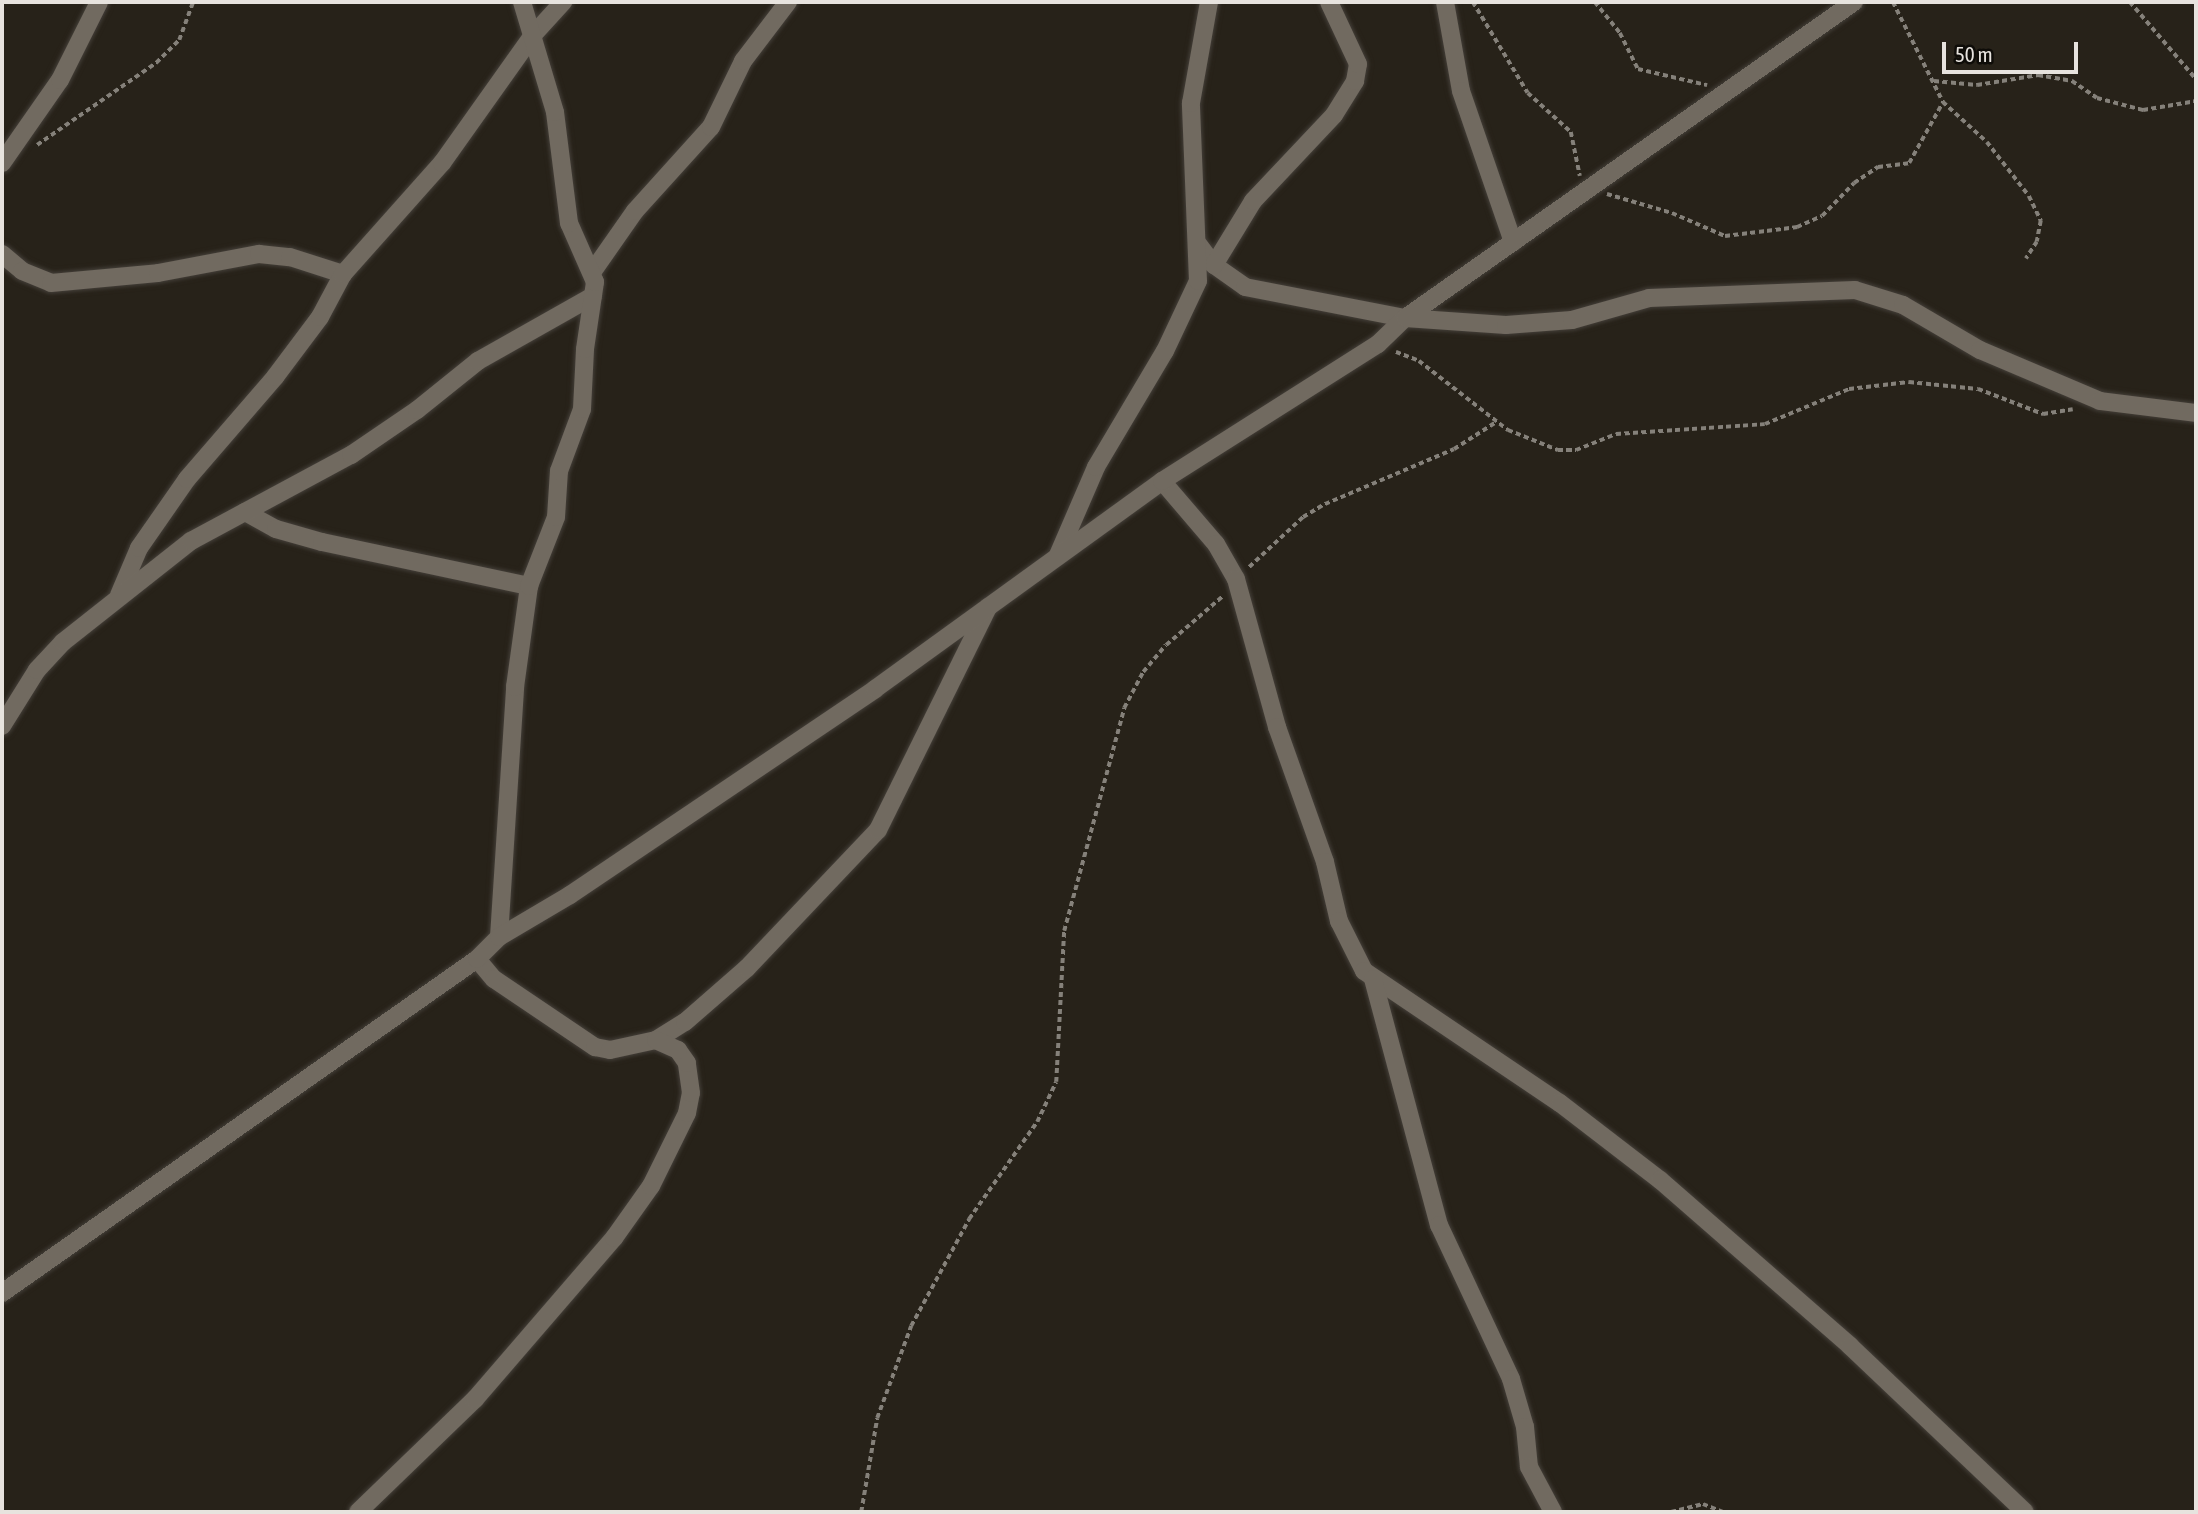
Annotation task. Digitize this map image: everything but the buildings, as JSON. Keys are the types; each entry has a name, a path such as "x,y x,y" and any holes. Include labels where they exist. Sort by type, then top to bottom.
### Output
{"street":[{"path":"2,163 60,79 99,2"},
{"path":"499,937 515,687 529,586 556,517 559,471 583,409 593,296 593,271 569,223 555,112 522,2"},
{"path":"119,595 139,548 159,518 299,346 343,274 442,163 533,35 563,2"},
{"path":"593,271 635,211 711,127 743,61 788,2"},
{"path":"1058,555 1096,467 1165,351 1198,281 1198,244 1192,207 1191,103 1209,2"},
{"path":"1214,265 1253,201 1334,115 1355,81 1358,64 1329,2"},
{"path":"1445,2 1461,91 1513,242"},
{"path":"2,1293 477,959 499,937 875,689 1162,481 1378,344 1405,318 1854,2"},
{"path":"1198,244 1214,265 1245,288 1405,318 1506,325 1572,320 1649,298 1855,290 1903,305 1980,350 2101,401 2196,413"},
{"path":"2,254 22,271 51,282 158,273 259,254 290,257 343,274"},
{"path":"2,726 37,670 119,595 191,541 369,444 478,360 593,296"},
{"path":"1162,481 1216,544 1236,579 1277,727 1325,862 1339,921 1350,950 1373,979 1560,1103 1660,1180 1850,1346 2025,1512"},
{"path":"245,512 276,529 322,542 529,586"},
{"path":"477,959 494,979 595,1047 610,1050 656,1040 725,990 878,831 991,603"},
{"path":"1373,979 1439,1225 1511,1379 1525,1427 1529,1467 1553,1512"},
{"path":"358,1512 475,1399 614,1238 651,1185 687,1113 691,1093 687,1063 678,1050 656,1040"}],"path":[{"path":"31,150 156,63 179,40 193,2"},
{"path":"1473,2 1528,93 1570,132 1579,174 1592,186 1616,200 1672,213 1725,236 1797,227 1822,216 1854,183 1878,167 1909,163 1943,102"},
{"path":"1595,2 1645,74 1727,90"},
{"path":"1893,2 1943,102 1987,142 2029,196 2041,221 2037,242 2026,259"},
{"path":"2130,2 2196,79"},
{"path":"1934,81 1977,85 2038,75 2072,81 2096,98 2143,110 2196,101"},
{"path":"1378,344 1419,361 1496,422 1538,443 1576,450 1616,435 1765,424 1849,389 1878,385 1949,384 1978,389 2043,414 2101,401"},
{"path":"861,1512 877,1418 911,1326 969,1219 1037,1122 1056,1082 1064,931 1124,708 1143,672 1166,645 1215,606 1236,579 1303,517 1325,504 1454,449 1496,422"},
{"path":"1671,1512 1703,1504 1723,1512"}]}
